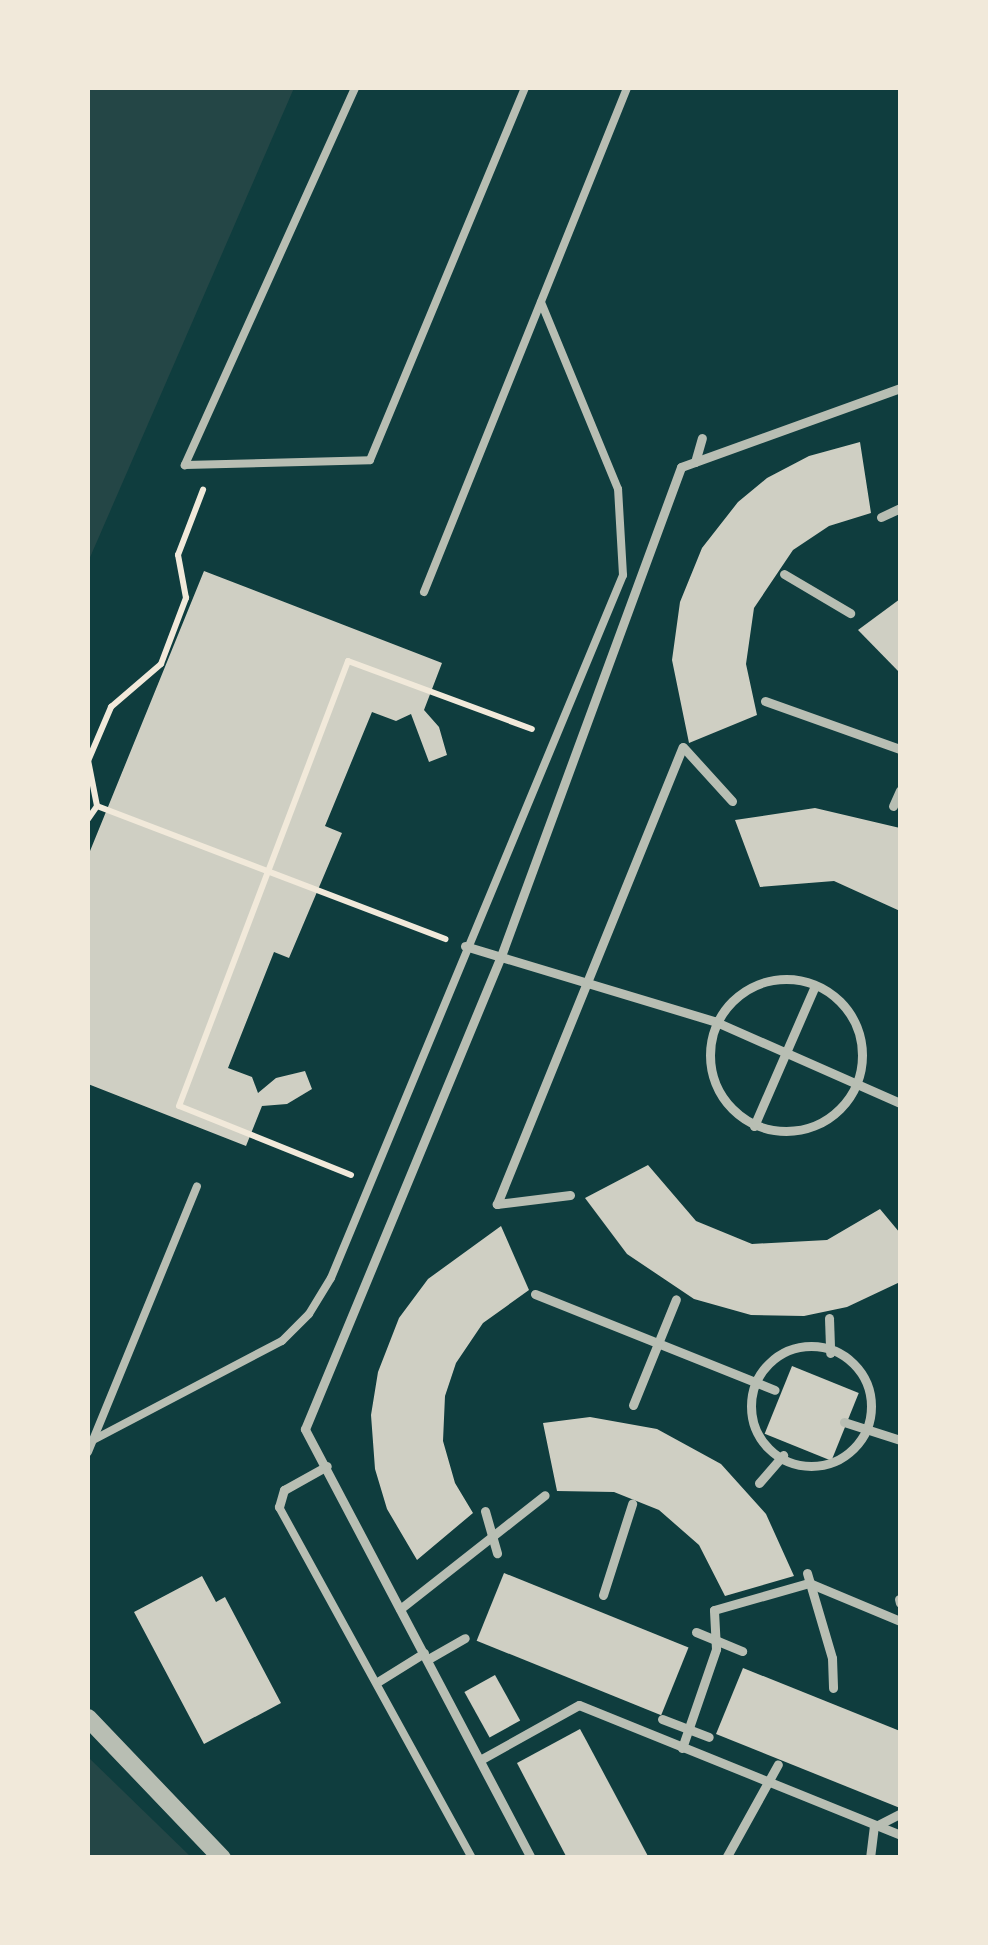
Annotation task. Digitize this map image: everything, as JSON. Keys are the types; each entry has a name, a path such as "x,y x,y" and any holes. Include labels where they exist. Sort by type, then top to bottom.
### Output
{"street":[{"path":"531,1858 305,1430 502,956 682,467 900,388"},
{"path":"695,462 702,438"},
{"path":"881,517 900,508"},
{"path":"784,574 850,613"},
{"path":"765,701 900,749"},
{"path":"570,1194 496,1204 683,747 732,801"},
{"path":"893,806 900,790"},
{"path":"465,946 714,1021 781,1056 900,1103"},
{"path":"756,980 815,986 846,1007 858,1032 864,1055 857,1086 830,1122 794,1134 754,1126 717,1086 709,1057 714,1021 728,1000 756,980"},
{"path":"754,1126 781,1056 815,986"},
{"path":"535,1294 775,1390"},
{"path":"633,1404 676,1299"},
{"path":"829,1318 830,1353"},
{"path":"784,1350 830,1353 852,1362 867,1379 869,1430 850,1456 817,1466 783,1455 760,1437 747,1412 752,1382 784,1350"},
{"path":"844,1422 900,1440"},
{"path":"759,1482 783,1455"},
{"path":"279,1507 284,1490 327,1466"},
{"path":"400,1609 488,1536 544,1496"},
{"path":"602,1595 632,1504"},
{"path":"485,1511 488,1536 497,1553"},
{"path":"808,1578 832,1658 833,1688"},
{"path":"682,1748 716,1638 714,1610 808,1578 900,1621"},
{"path":"696,1632 742,1650"},
{"path":"379,1681 466,1638"},
{"path":"480,1760 579,1705 874,1827 900,1834"},
{"path":"88,1718 222,1858"},
{"path":"662,1719 709,1737"},
{"path":"726,1858 778,1764"},
{"path":"874,1827 900,1814"},
{"path":"870,1858 874,1827"}],"lane":[{"path":"354,88 185,466 370,460 526,88"},
{"path":"424,592 627,88"},
{"path":"95,1439 282,1342 309,1314 331,1278 465,946 624,575 626,538 618,490 541,302"},
{"path":"88,1452 196,1186"},
{"path":"279,1507 379,1681 472,1858"}],"path":[{"path":"88,819 97,806 88,761 111,707 161,664 186,598 178,555 212,465"},
{"path":"371,1183 179,1106 348,661 554,737"},
{"path":"97,806 465,946"}],"shaded area":[{"path":"88,88 294,88 88,562"},
{"path":"88,1757 191,1857 88,1857"}],"building":[{"path":"860,442 871,513 829,526 793,550 754,608 746,664 757,715 689,743 672,660 680,602 702,548 738,502 767,478 809,456"},
{"path":"204,571 442,663 424,710 439,727 447,755 429,762 411,714 396,721 372,712 325,826 342,833 289,958 274,952 228,1068 252,1077 258,1093 276,1078 305,1071 312,1089 287,1104 262,1106 246,1146 88,1084 88,856"},
{"path":"900,599 900,673 858,630"},
{"path":"815,808 900,828 900,911 834,881 760,887 735,820"},
{"path":"648,1165 696,1221 752,1244 827,1240 880,1209 900,1233 900,1282 847,1307 804,1316 751,1315 694,1299 627,1254 585,1198"},
{"path":"501,1226 529,1290 483,1323 456,1363 445,1396 443,1441 455,1483 473,1513 417,1560 387,1509 375,1469 371,1415 378,1372 399,1318 428,1279"},
{"path":"792,1366 859,1393 831,1461 765,1434"},
{"path":"590,1417 657,1429 721,1464 766,1514 794,1576 725,1596 699,1545 659,1510 614,1492 557,1491 543,1423"},
{"path":"504,1573 689,1648 661,1715 477,1641"},
{"path":"202,1576 216,1602 225,1597 281,1703 204,1744 134,1612"},
{"path":"743,1668 900,1731 900,1808 716,1734"},
{"path":"495,1675 520,1720 490,1737 464,1692"},
{"path":"580,1729 649,1858 567,1858 517,1763"}]}
